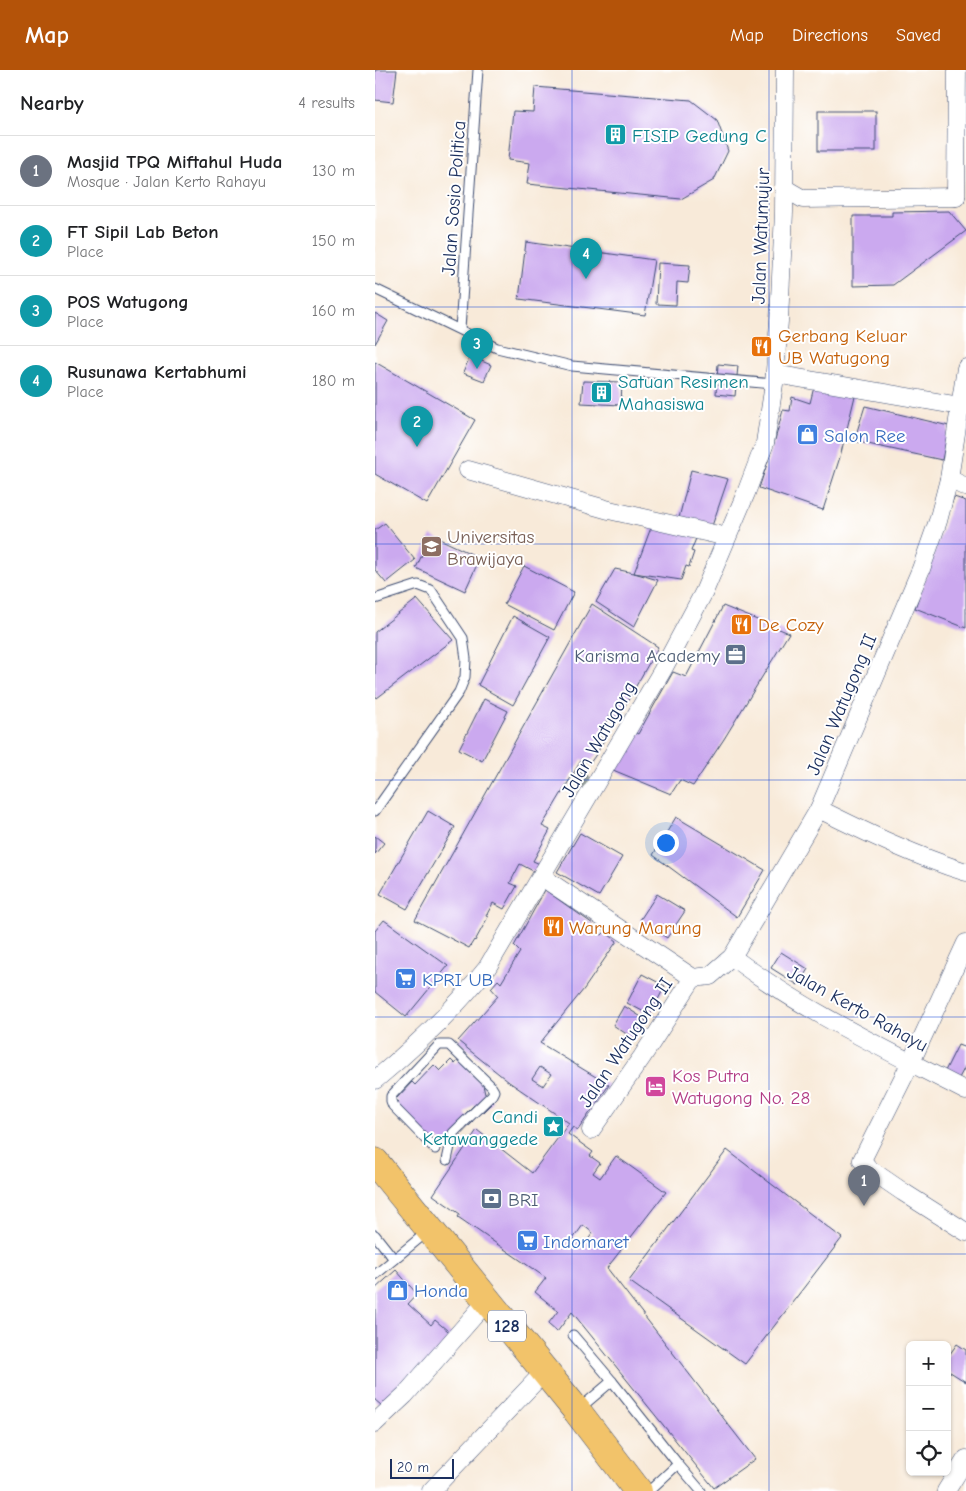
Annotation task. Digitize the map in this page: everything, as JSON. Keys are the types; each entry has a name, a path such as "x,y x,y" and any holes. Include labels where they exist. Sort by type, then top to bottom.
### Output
{"main road":[{"name":"128","path":"375,1162 577,1411 638,1491"}],"street":[{"name":"Jalan Watumujur","path":"774,379 784,212 785,70"},
{"path":"784,188 803,199 961,202 957,70"},
{"path":"784,212 803,199"},
{"name":"Jalan Watugong II","path":"541,877 693,978 710,976 732,957 819,809 921,569 938,521 949,479 963,407 966,368"},
{"path":"774,379 963,407"},
{"name":"Jalan Watugong","path":"375,1080 436,1026 467,994 487,968 662,671 704,592 765,443 774,379"},
{"path":"468,470 609,510 727,537"},
{"path":"949,479 966,487"},
{"path":"819,809 883,842 941,865 966,872"},
{"path":"966,942 911,1062 861,1160 868,1168 966,1232"},
{"name":"Jalan Kerto Rahayu","path":"732,957 752,972 829,1019 966,1091"},
{"name":"Jalan Watugong II","path":"591,1130 642,1057 693,978"},
{"path":"375,1424 405,1395 487,1301"},
{"path":"431,1491 544,1372"},
{"path":"946,1491 966,1459"}],"lane":[{"name":"Jalan Sosio Politica","path":"459,329 478,70"},
{"path":"375,289 497,348 572,366 774,379"},
{"path":"375,599 418,586 431,590 463,638 466,660 465,677 459,692 375,811"},
{"path":"435,1150 393,1106 391,1096 439,1045 443,1044 449,1045 494,1091 453,1133 447,1160"},
{"path":"375,1275 429,1230"},
{"path":"375,1235 394,1259"},
{"path":"573,1335 701,1491"},
{"path":"577,1411 612,1381"},
{"path":"649,1491 678,1464"}],"building":[{"path":"375,70 397,70 393,102 375,100"},
{"name":"FISIP Gedung C","path":"535,87 691,100 717,120 728,151 714,180 681,199 527,184 530,163 508,160 513,111 533,112"},
{"path":"818,111 876,111 876,151 818,151"},
{"path":"949,211 966,231 893,285 853,286 853,216 892,216 892,212"},
{"path":"526,242 654,260 645,315 519,299"},
{"path":"658,263 690,265 688,283 677,282 676,305 656,304"},
{"path":"375,313 388,321 375,344"},
{"path":"470,356 491,365 484,381 463,373"},
{"path":"375,362 475,420 427,504 375,474"},
{"path":"718,364 738,366 735,396 716,394"},
{"name":"Satuan Resimen Mahasiswa","path":"583,381 622,382 621,405 581,403"},
{"path":"814,387 855,396 840,457 823,510 759,488 783,410 790,411 792,397 810,403"},
{"path":"865,406 949,426 942,460 854,441"},
{"path":"691,470 728,479 712,526 679,518"},
{"path":"954,497 966,501 966,628 915,608"},
{"path":"385,523 415,560 386,583 375,570 375,530"},
{"path":"652,525 697,536 691,551 694,552 689,567 686,566 681,580 634,573"},
{"path":"431,535 480,558 465,591 416,568"},
{"path":"524,566 574,592 554,630 504,604"},
{"path":"615,569 658,580 634,627 596,602"},
{"path":"417,599 453,640 377,698 375,695 375,632"},
{"path":"592,604 658,647 618,718 611,714 598,736 604,740 597,753 590,763 582,759 542,826 550,830 533,861 540,864 535,872 520,864 510,883 517,886 504,909 493,903 486,916 488,917 469,948 415,920"},
{"path":"723,606 789,633 693,786 680,780 671,794 613,770 634,732 638,734 673,672 686,677"},
{"path":"513,616 550,637 513,705 478,685"},
{"path":"484,699 508,711 482,761 459,749"},
{"path":"428,811 455,827 407,909 380,894"},
{"path":"676,817 765,870 737,917 653,855"},
{"path":"580,833 622,857 599,896 557,872"},
{"path":"375,836 384,843 375,854"},
{"path":"545,890 593,924 587,932 592,935 595,930 602,935 605,932 617,941 584,989 540,1043 609,1085 578,1130 573,1127 568,1134 593,1152 590,1156 600,1163 593,1173 600,1178 616,1156 666,1192 607,1268 755,1459 714,1488 572,1312 557,1332 548,1324 558,1311 535,1292 546,1278 458,1217 460,1214 433,1195 477,1130 532,1173 569,1123 509,1082 458,1041 498,996 491,988 498,980 501,983 520,952 514,946","holes":["540,1067 551,1074 543,1086 532,1079","583,1225 593,1233 583,1246 573,1239"]},
{"path":"657,894 685,911 667,938 640,920"},
{"name":"KPRI UB","path":"384,920 448,966 406,1017 375,992 375,931"},
{"path":"781,952 808,969 798,985 771,968"},
{"path":"642,974 665,986 650,1015 627,1003"},
{"path":"624,1006 646,1020 634,1039 613,1025"},
{"path":"958,1045 966,1048 966,1065 959,1078 945,1071"},
{"path":"464,1054 474,1064 468,1070 483,1085 485,1094 493,1102 482,1113 474,1105 465,1114 473,1122 448,1148 439,1139 434,1144 396,1106 399,1102 396,1099 412,1082 415,1085 434,1065 440,1071 451,1060 455,1064"},
{"path":"727,1150 842,1238 745,1364 629,1281"},
{"path":"396,1270 417,1294 408,1304 431,1325 435,1320 454,1336 387,1410 375,1400 375,1289"},
{"path":"957,1344 966,1350 966,1382 951,1373 951,1352"}],"place":[{"name":"FISIP Gedung C","path":"616,135"},
{"name":"Rusunawa Kertabhumi","path":"586,279"},
{"name":"Gerbang Keluar UB Watugong","path":"762,346"},
{"name":"POS Watugong","path":"477,369"},
{"name":"Satuan Resimen Mahasiswa","path":"602,392"},
{"name":"Salon Ree","path":"808,435"},
{"name":"FT Sipil Lab Beton","path":"417,447"},
{"name":"Universitas Brawijaya","path":"431,547"},
{"name":"De Cozy","path":"742,624"},
{"name":"Karisma Academy","path":"736,655"},
{"name":"Warung Marung","path":"553,927"},
{"name":"KPRI UB","path":"406,979"},
{"name":"Kos Putra Watugong No. 28","path":"656,1086"},
{"name":"Candi Ketawanggede","path":"554,1127"},
{"name":"BRI","path":"492,1199"},
{"name":"Masjid TPQ Miftahul Huda","path":"864,1206"},
{"name":"Indomaret","path":"527,1241"},
{"name":"Honda","path":"398,1290"}]}
